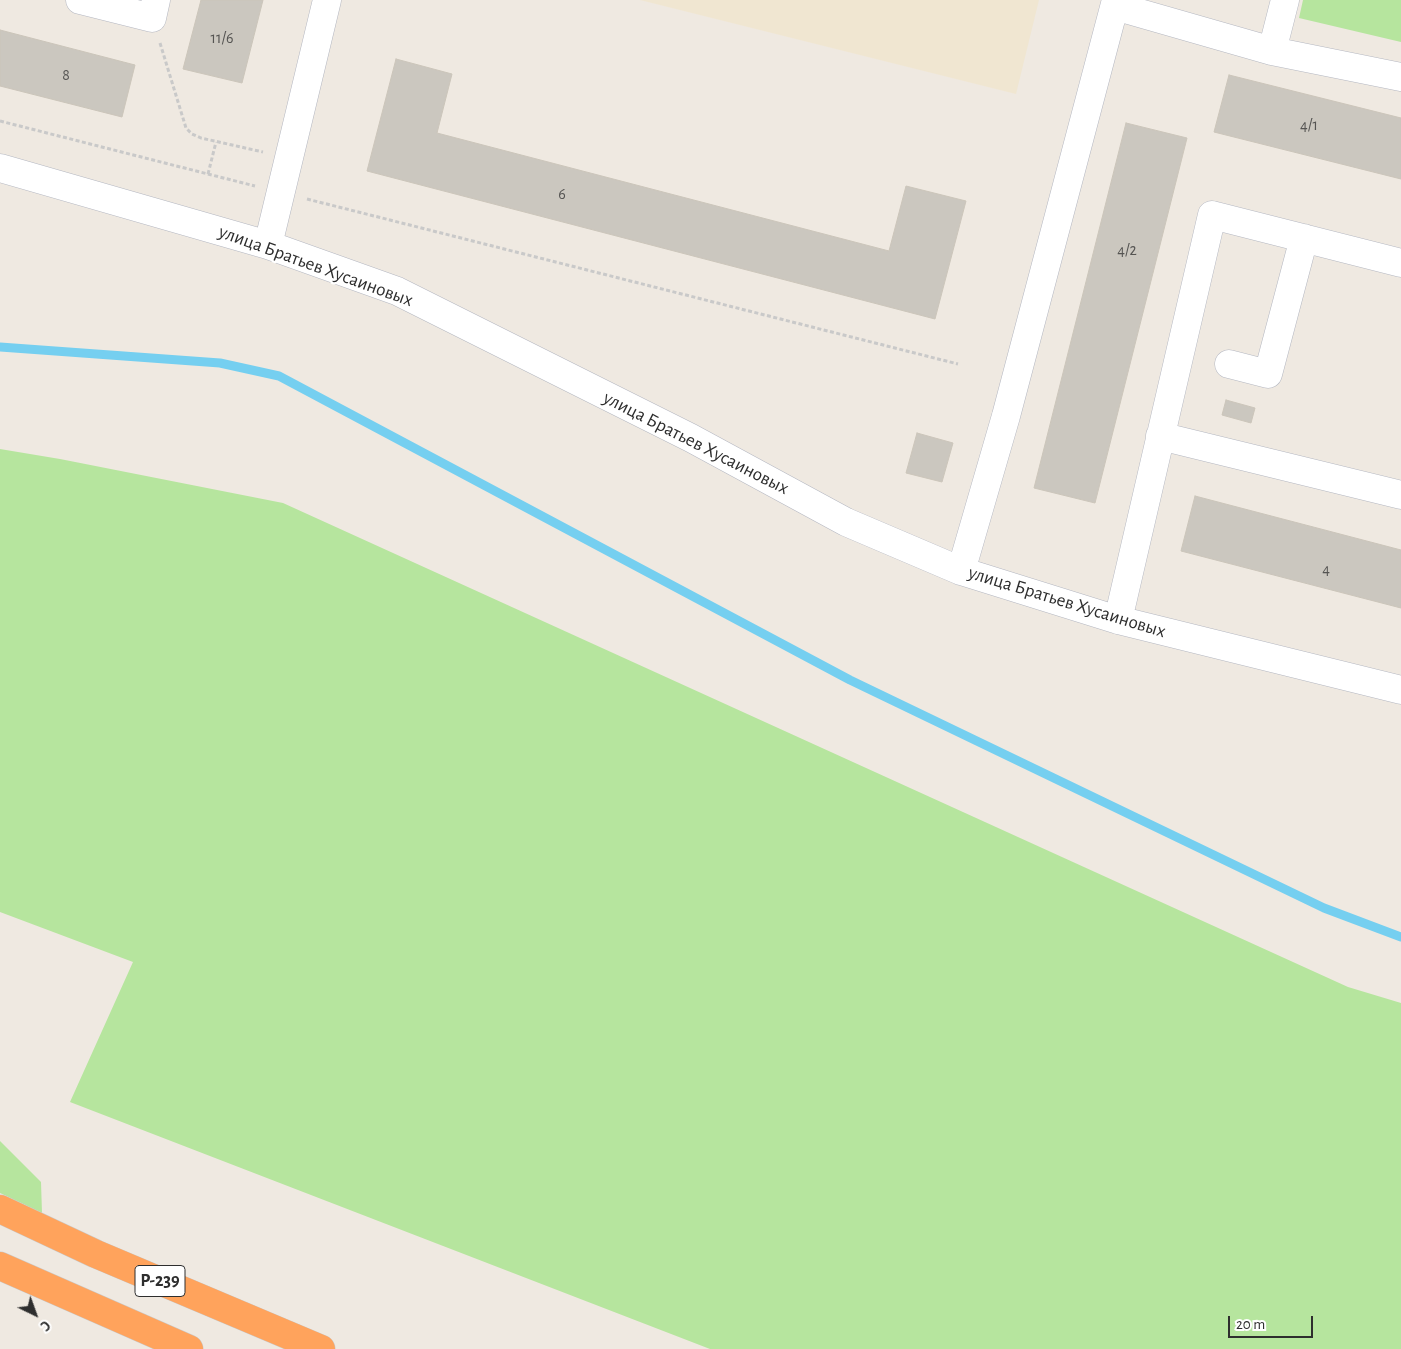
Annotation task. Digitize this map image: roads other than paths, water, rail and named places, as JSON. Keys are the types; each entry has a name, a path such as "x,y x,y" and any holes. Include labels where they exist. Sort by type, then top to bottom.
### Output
{"highway":[{"name":"Р-239","path":"0,1209 96,1254 321,1349"},
{"name":"Р-239","path":"0,1266 189,1349"}],"street":[{"path":"80,0 154,9"},
{"path":"268,245 327,0"},
{"path":"1272,50 1285,0"},
{"path":"962,571 1008,406 1115,3 1272,50 1401,77"},
{"name":"улица Братьев Хусаиновых","path":"0,168 268,245 397,291 691,438 846,522 962,571 1118,620 1401,690"},
{"path":"1118,620 1212,215 1401,263"},
{"path":"1229,364 1268,374 1304,238"},
{"path":"1160,436 1401,495"}],"waterway":[{"path":"0,347 220,363 279,376 850,680 1324,908 1401,937"}]}
